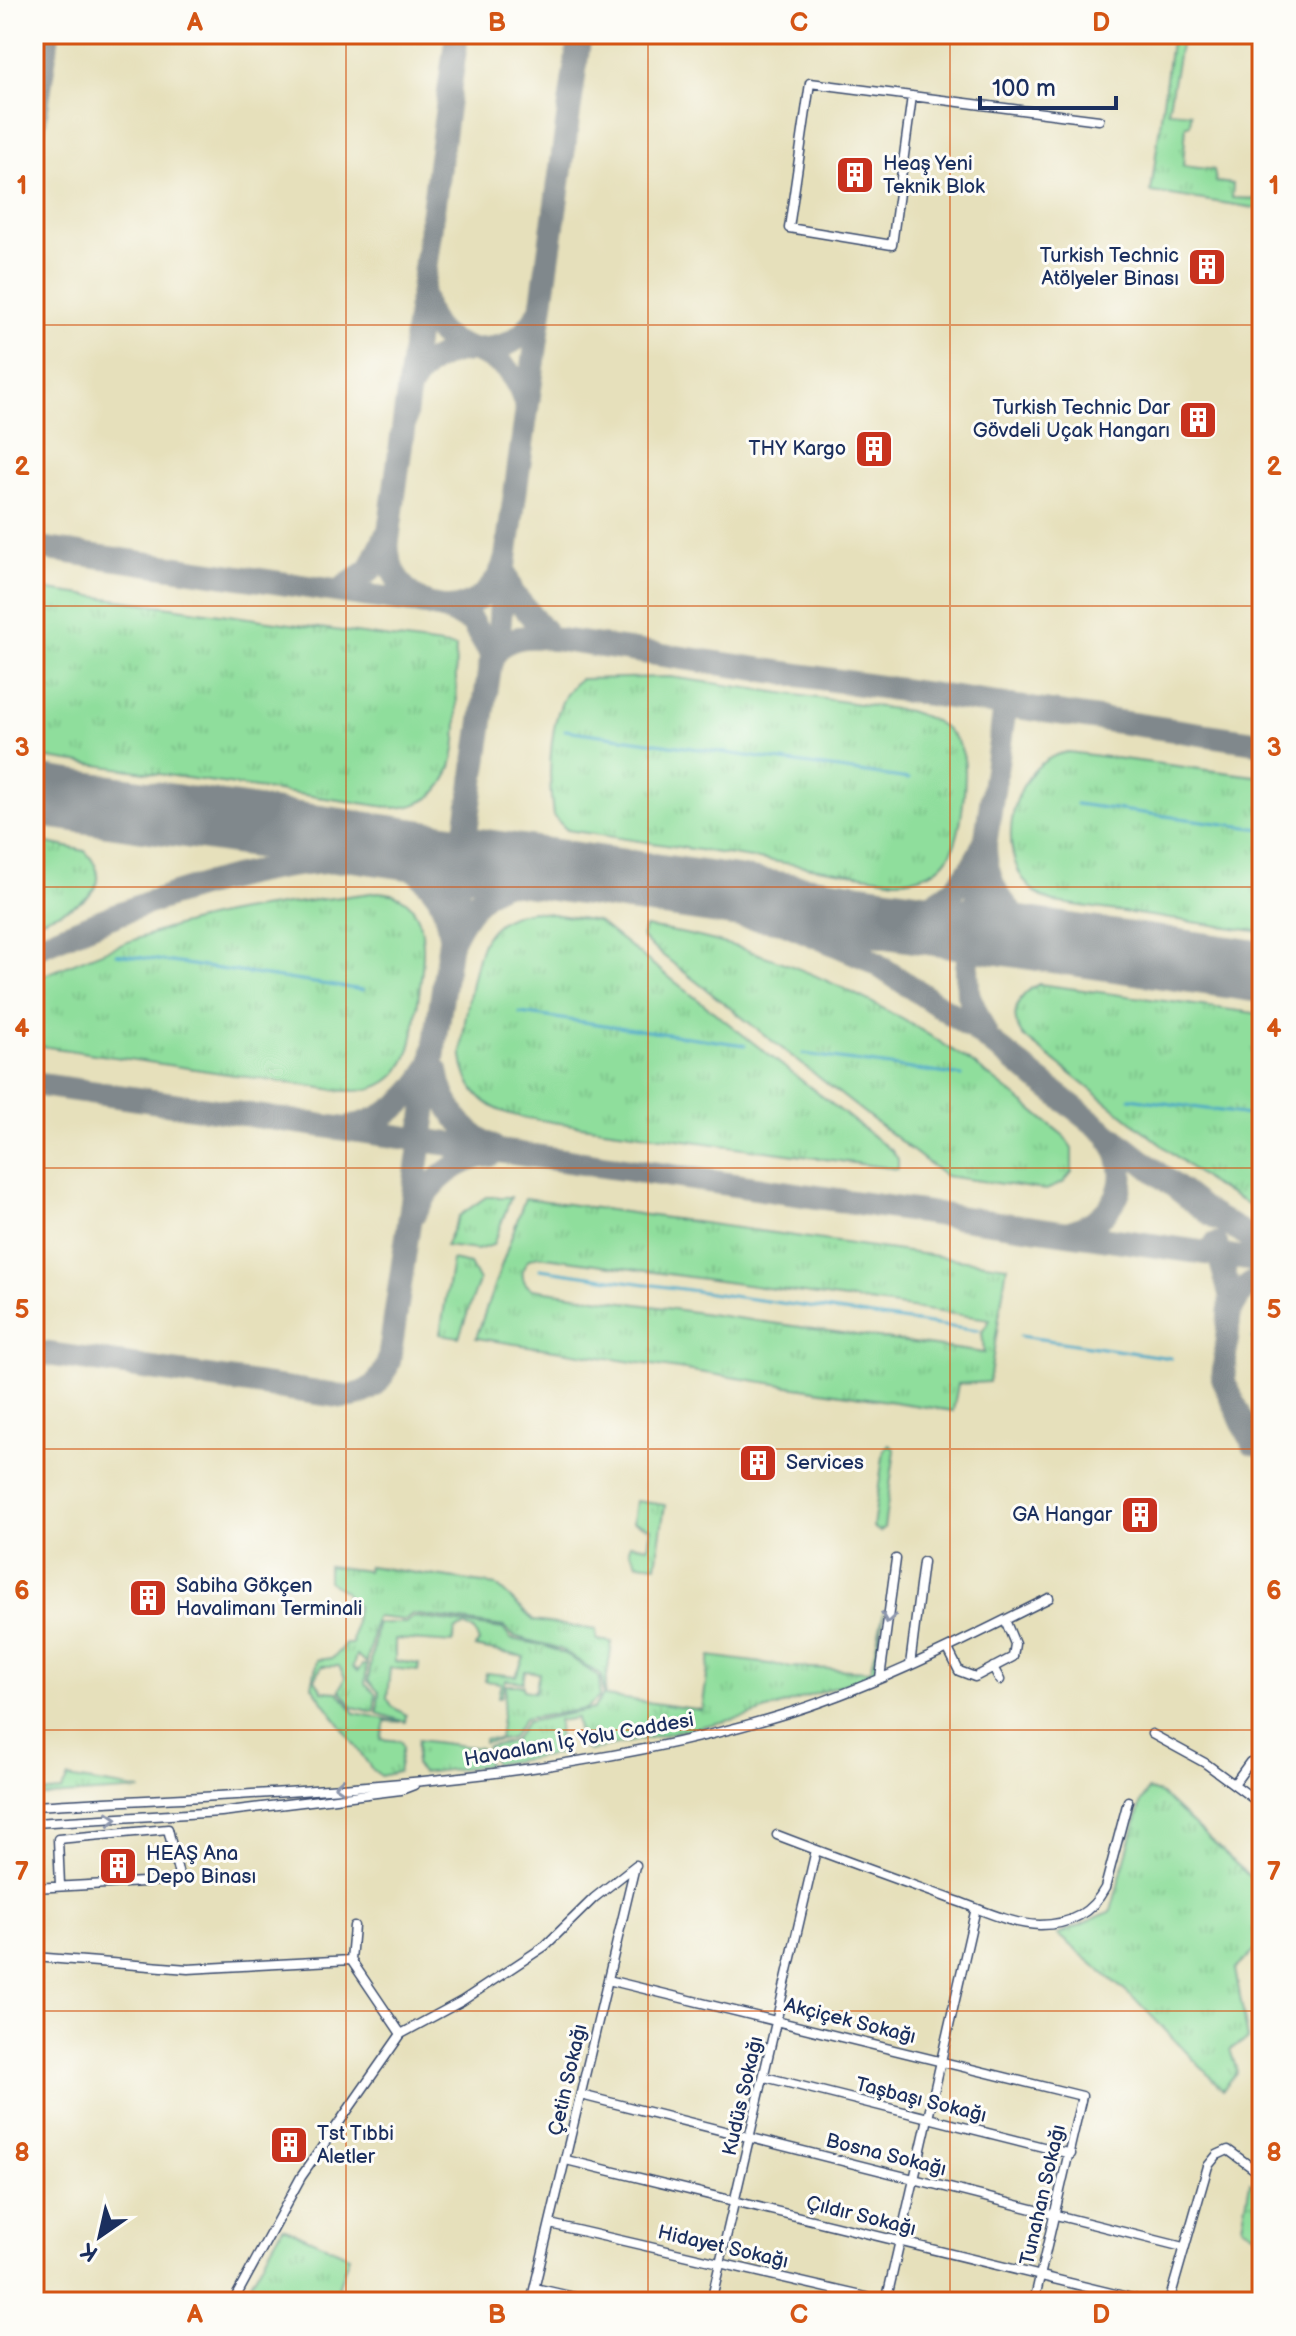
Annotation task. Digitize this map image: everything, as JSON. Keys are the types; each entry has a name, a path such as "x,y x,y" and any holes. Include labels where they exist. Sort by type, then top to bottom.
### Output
{"street":[{"path":"912,96 892,245 789,228 810,83 912,96 1099,120"},
{"path":"880,1678 896,1559"},
{"path":"910,1665 923,1562"},
{"name":"Havaalanı İç Yolu Caddesi","path":"34,1806 418,1783 596,1758 700,1737 777,1717 880,1678 948,1649 1049,1598"},
{"path":"948,1649 959,1671 975,1677 1013,1657 1016,1649 1005,1620"},
{"path":"993,1667 1000,1680"},
{"path":"1152,1734 1205,1763 1262,1805"},
{"path":"1234,1784 1250,1762 1262,1767"},
{"name":"Havaalanı İç Yolu Caddesi","path":"34,1823 287,1806 401,1790 418,1783"},
{"path":"777,1835 976,1908 1036,1925 1080,1916 1099,1900 1128,1801"},
{"path":"34,1888 180,1880 168,1829 58,1839 60,1885"},
{"name":"Kudüs Sokağı","path":"711,2302 816,1850"},
{"name":"Çetin Sokağı","path":"401,2034 462,2001 545,1946 594,1898 636,1865 531,2302"},
{"path":"887,2302 976,1908"},
{"path":"233,2302 301,2177 401,2034 351,1960 354,1926"},
{"path":"34,1957 188,1969 351,1960"},
{"name":"Akçiçek Sokağı","path":"608,1980 1082,2096"},
{"name":"Taşbaşı Sokağı","path":"765,2077 1071,2154"},
{"name":"Bosna Sokağı","path":"581,2095 1183,2247"},
{"name":"Tunahan Sokağı","path":"1034,2302 1071,2154 1082,2096"},
{"path":"1169,2302 1208,2166 1217,2155 1228,2150 1262,2175"},
{"name":"Çıldır Sokağı","path":"566,2160 1148,2302"},
{"name":"Hidayet Sokağı","path":"550,2224 887,2302"},
{"path":"535,2288 596,2302"}],"green space":[{"path":"1172,34 1238,34 1244,41 1189,35 1181,39 1168,111 1191,113 1190,125 1186,125 1183,166 1214,170 1216,182 1233,184 1232,198 1262,199 1262,209 1151,192"},
{"path":"34,588 456,647 457,721 450,770 439,789 421,802 394,808 34,756"},
{"path":"670,677 908,711 941,725 960,746 965,766 959,828 950,855 930,873 896,880 567,830 553,816 550,763 555,723 569,690 580,679"},
{"path":"1068,752 1262,777 1262,932 1054,902 1033,890 1019,872 1012,848 1012,823 1017,799 1029,777 1046,760"},
{"path":"34,840 85,851 96,866 98,879 95,889 86,898 34,922"},
{"path":"377,892 396,895 409,904 418,917 423,950 409,1052 400,1069 380,1086 358,1091 335,1090 34,1045 34,979 134,940 195,921"},
{"path":"533,911 597,921 892,1151 898,1159 898,1169 533,1119 503,1112 486,1103 469,1082 462,1057 473,976 490,931 506,918"},
{"path":"645,927 730,945 772,959 892,1013 979,1068 1063,1135 1072,1148 1072,1172 1063,1183 1046,1190 945,1176 647,943 642,937"},
{"path":"1039,984 1262,1014 1262,1212 1211,1184 1024,1037 1015,1014 1020,1000"},
{"path":"486,1197 511,1197 493,1245 477,1250 445,1246 459,1216"},
{"path":"525,1198 1007,1266 989,1382 958,1384 953,1411 476,1338","holes":["538,1256 990,1319 982,1332 984,1353 532,1289 525,1283 523,1271 529,1259"]},
{"path":"452,1260 470,1264 479,1281 459,1337 440,1334"},
{"path":"889,1444 895,1450 884,1528 880,1532 873,1527 884,1450"},
{"path":"636,1501 665,1505 656,1565 637,1563 629,1550 630,1544 648,1547 651,1528 633,1522"},
{"path":"328,1566 367,1571 368,1566 496,1585 534,1621 596,1630 597,1640 612,1642 604,1696 702,1710 710,1656 792,1667 870,1671 884,1612 876,1668 869,1676 749,1716 589,1751 581,1747 576,1718 558,1721 559,1754 495,1764 486,1747 514,1741 526,1722 593,1709 603,1695 602,1676 560,1649 513,1636 504,1627 412,1614 405,1620 376,1617 367,1663 356,1655 353,1667 358,1671 362,1665 367,1665 365,1684 376,1694 374,1712 353,1707 340,1690 345,1677 339,1666 322,1666 315,1679 322,1691 338,1692 355,1713 401,1722 385,1721 381,1739 401,1741 403,1747 398,1772 381,1776 372,1769 312,1686 317,1660 333,1658 345,1644 352,1644 357,1606 350,1604 345,1592 328,1581"},
{"path":"414,1617 503,1629 511,1639 543,1645 569,1656 600,1678 599,1697 586,1709 524,1719 512,1738 484,1743 484,1739 499,1740 506,1685 523,1685 523,1690 535,1692 539,1673 525,1671 523,1682 505,1680 501,1697 498,1697 501,1683 485,1681 486,1673 516,1676 524,1657 475,1647 479,1642 474,1630 465,1626 455,1630 453,1643 395,1639 395,1661 419,1664 418,1671 390,1668 387,1698 393,1707 406,1715 405,1722 377,1713 379,1692 368,1681 377,1623 405,1623"},
{"path":"418,1740 480,1748 489,1765 422,1773 415,1765"},
{"path":"68,1778 141,1790 34,1797 36,1793 61,1791"},
{"path":"1148,1790 1160,1793 1249,1876 1262,1897 1262,1949 1255,1950 1235,1969 1248,2039 1230,2049 1237,2071 1223,2090 1139,2003 1058,1935 1111,1911 1141,1802"},
{"path":"1250,2182 1262,2192 1262,2238 1242,2226"},
{"path":"283,2227 349,2256 333,2302 240,2302"}],"waterway":[{"path":"565,730 909,779"},
{"path":"1076,804 1262,829"},
{"path":"116,954 363,990"},
{"path":"520,1013 745,1045"},
{"path":"803,1054 962,1076"},
{"path":"1130,1098 1262,1117"},
{"path":"540,1269 979,1331"},
{"path":"1020,1336 1171,1358"},
{"path":"1253,1338 1262,1340"}],"taxiway":[{"path":"34,128 48,34"},
{"path":"457,34 387,547 394,571 406,590 423,602 442,608 461,606 480,598 495,582 506,558 580,34"},
{"path":"423,297 430,320 442,335 503,366 516,382 526,407"},
{"path":"409,388 425,367 441,356 507,344 523,334 538,314"},
{"path":"339,591 370,570 385,537"},
{"path":"34,547 438,606 471,621 492,656"},
{"path":"503,569 513,594 551,639"},
{"path":"492,656 500,624 502,572"},
{"path":"34,1352 346,1397 368,1390 379,1381 389,1360 490,666 497,651 508,642 523,637 540,637 1262,743"},
{"path":"986,1035 968,994 967,968 1005,708"},
{"path":"34,797 74,801"},
{"path":"799,904 884,913 908,912 931,905 951,892 969,871 985,841 990,877 1007,907 1033,929 1068,942"},
{"path":"397,850 439,897 451,942 469,911 490,891 516,878 550,869"},
{"path":"34,948 157,900 251,873 302,864 435,852"},
{"path":"681,887 762,913 867,958 974,1029 1207,1212 1262,1244"},
{"path":"969,947 983,937 1008,934"},
{"path":"1257,971 1262,972"},
{"path":"352,1127 398,1106 416,1088 430,1066"},
{"path":"437,1071 444,1095 455,1116 472,1134 493,1147"},
{"path":"34,1084 1262,1261"},
{"path":"1070,1232 1099,1218 1117,1196 1121,1169 1110,1139"},
{"path":"415,1212 445,1174 466,1161 490,1155"},
{"path":"1216,1244 1231,1297 1223,1380 1253,1443 1262,1445"},
{"path":"1230,1306 1231,1309 1242,1291 1262,1276"}],"runway":[{"path":"34,795 1262,972"}],"place":[{"name":"Heaş Yeni Teknik Blok","path":"855,175"},
{"name":"Turkish Technic Atölyeler Binası","path":"1207,267"},
{"name":"Turkish Technic Dar Gövdeli Uçak Hangarı","path":"1198,420"},
{"name":"THY Kargo","path":"874,449"},
{"name":"Services","path":"758,1463"},
{"name":"GA Hangar","path":"1140,1515"},
{"name":"Sabiha Gökçen Havalimanı Terminali","path":"148,1598"},
{"name":"HEAŞ Ana Depo Binası","path":"118,1866"},
{"name":"Tst Tıbbi Aletler","path":"289,2145"}]}
